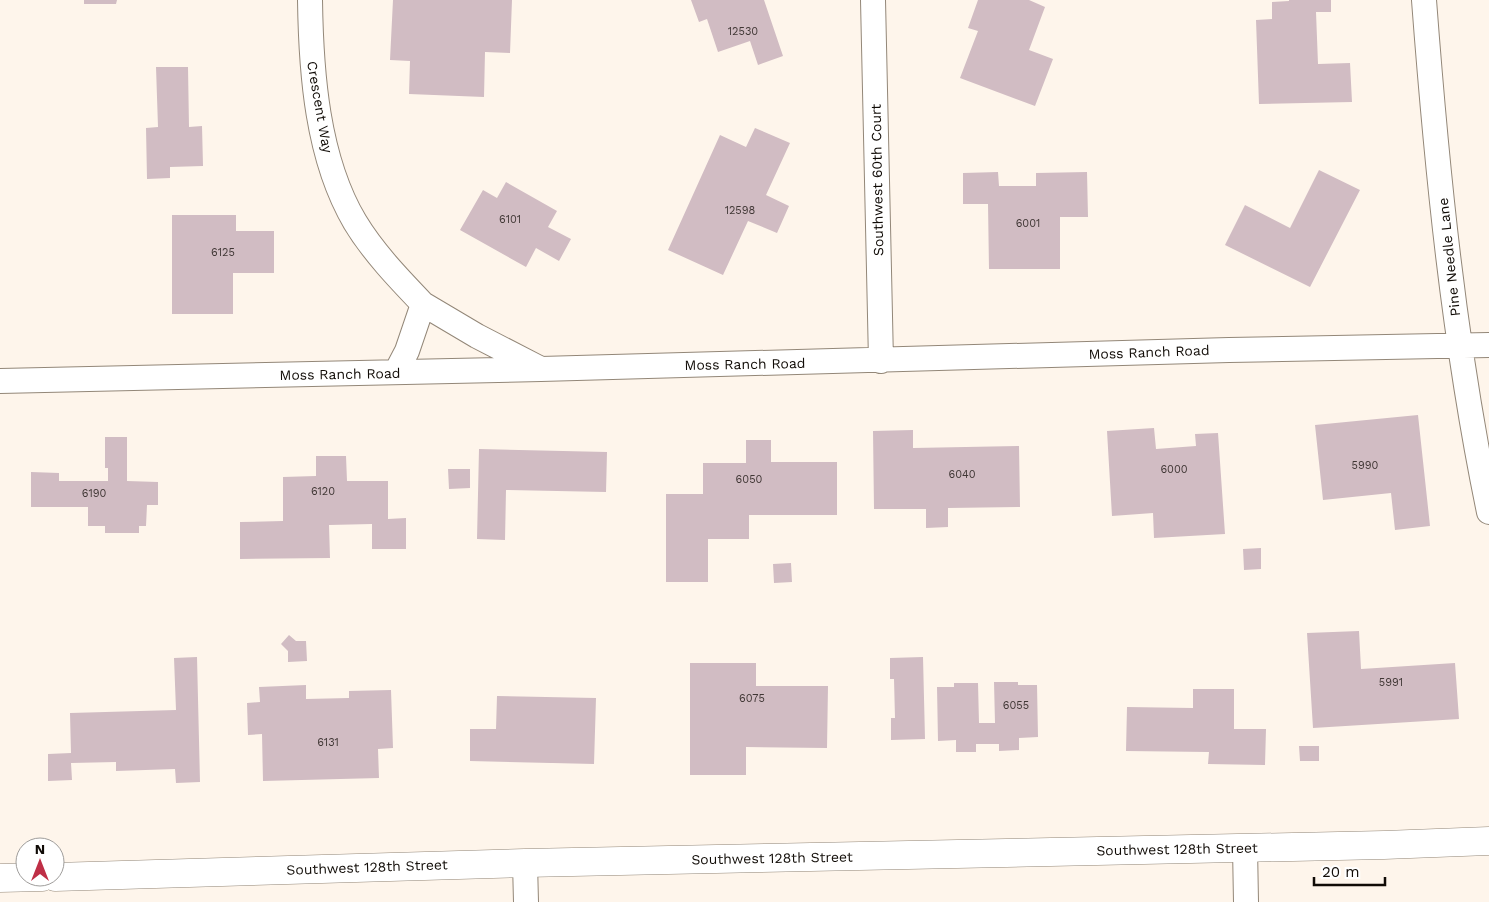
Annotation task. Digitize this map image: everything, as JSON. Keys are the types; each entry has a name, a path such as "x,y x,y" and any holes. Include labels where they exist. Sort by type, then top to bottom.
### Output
{"street":[{"name":"Crescent Way","path":"310,0 312,68 320,121 330,160 355,221 375,250 423,304 477,336 541,369"},
{"name":"Southwest 60th Court","path":"873,0 881,361"},
{"name":"Pine Needle Lane","path":"1424,0 1441,191 1459,345 1489,512"},
{"path":"396,372 406,351 423,304"},
{"name":"Moss Ranch Road","path":"0,380 541,369 881,361 1219,350 1489,345"},
{"name":"Southwest 128th Street","path":"65,877 525,863 1489,841"},
{"path":"1244,848 1246,902"},
{"path":"525,863 526,902"},
{"path":"0,878 15,878"}],"building":[{"path":"84,0 117,0 116,4 84,4"},
{"path":"393,0 512,0 510,53 485,52 484,97 409,94 410,61 390,60"},
{"path":"691,0 764,0 783,56 758,65 750,41 718,52 707,19 699,22"},
{"path":"978,0 1029,0 1045,7 1029,50 1053,59 1035,106 960,78 978,31 968,28"},
{"path":"1331,0 1331,12 1316,12 1318,64 1350,63 1352,102 1259,104 1256,20 1272,19 1272,2"},
{"path":"156,67 188,67 189,127 202,126 203,166 170,167 170,178 147,179 146,128 158,127"},
{"path":"755,128 790,143 766,195 789,206 777,233 748,221 723,275 668,250 720,135 746,147"},
{"path":"1319,170 1360,190 1310,287 1225,245 1245,205 1290,228"},
{"path":"998,172 999,186 1036,186 1036,173 1087,172 1088,217 1060,217 1060,269 989,269 988,204 963,204 963,173"},
{"path":"506,182 557,211 548,227 571,239 559,261 536,248 526,267 460,230 483,190 497,198"},
{"path":"172,215 236,215 236,231 274,231 274,273 233,273 233,314 172,314"},
{"path":"1418,415 1430,526 1395,530 1391,493 1323,500 1315,425"},
{"path":"1154,428 1156,449 1196,446 1195,434 1218,433 1225,534 1154,538 1153,513 1112,516 1107,431"},
{"path":"913,430 913,448 1019,446 1020,507 948,508 948,527 926,528 926,509 874,509 873,431"},
{"path":"105,437 127,437 127,481 158,482 158,505 147,505 146,526 139,526 139,533 105,533 105,526 88,526 88,507 31,507 31,472 59,473 59,481 108,481 108,468 105,468"},
{"path":"746,440 771,440 771,462 837,462 837,515 749,515 749,539 708,539 708,582 666,582 666,494 703,494 703,463 746,463"},
{"path":"479,449 607,452 606,492 506,490 505,540 477,539"},
{"path":"316,456 346,456 347,481 388,481 388,519 406,518 406,549 372,549 372,524 329,525 330,558 240,559 240,522 283,521 283,477 316,476"},
{"path":"448,469 470,469 470,488 449,489"},
{"path":"1261,548 1261,569 1244,570 1243,549"},
{"path":"791,563 792,582 774,583 773,564"},
{"path":"1359,631 1361,669 1455,663 1459,719 1313,728 1307,633"},
{"path":"289,635 296,641 306,641 307,661 288,662 288,651 281,644"},
{"path":"197,657 200,782 176,783 175,769 116,771 116,762 71,763 72,780 48,781 48,754 71,753 70,713 176,710 174,658"},
{"path":"923,657 925,739 891,740 891,718 895,718 894,679 890,679 890,658"},
{"path":"690,663 756,663 756,686 828,686 827,748 746,747 746,775 690,775"},
{"path":"994,682 1018,682 1018,685 1037,685 1038,737 1019,738 1019,750 999,751 999,744 976,744 976,752 956,752 956,740 938,741 937,687 954,687 954,683 978,683 979,723 995,723"},
{"path":"306,685 306,699 349,698 349,691 391,690 393,748 378,749 379,778 263,781 262,734 248,735 247,703 260,702 259,687"},
{"path":"1193,689 1234,689 1234,729 1266,729 1265,765 1208,764 1209,752 1126,751 1127,707 1193,708"},
{"path":"497,696 596,698 594,764 470,761 470,729 496,729"},
{"path":"1299,746 1319,746 1319,761 1300,761"}]}
